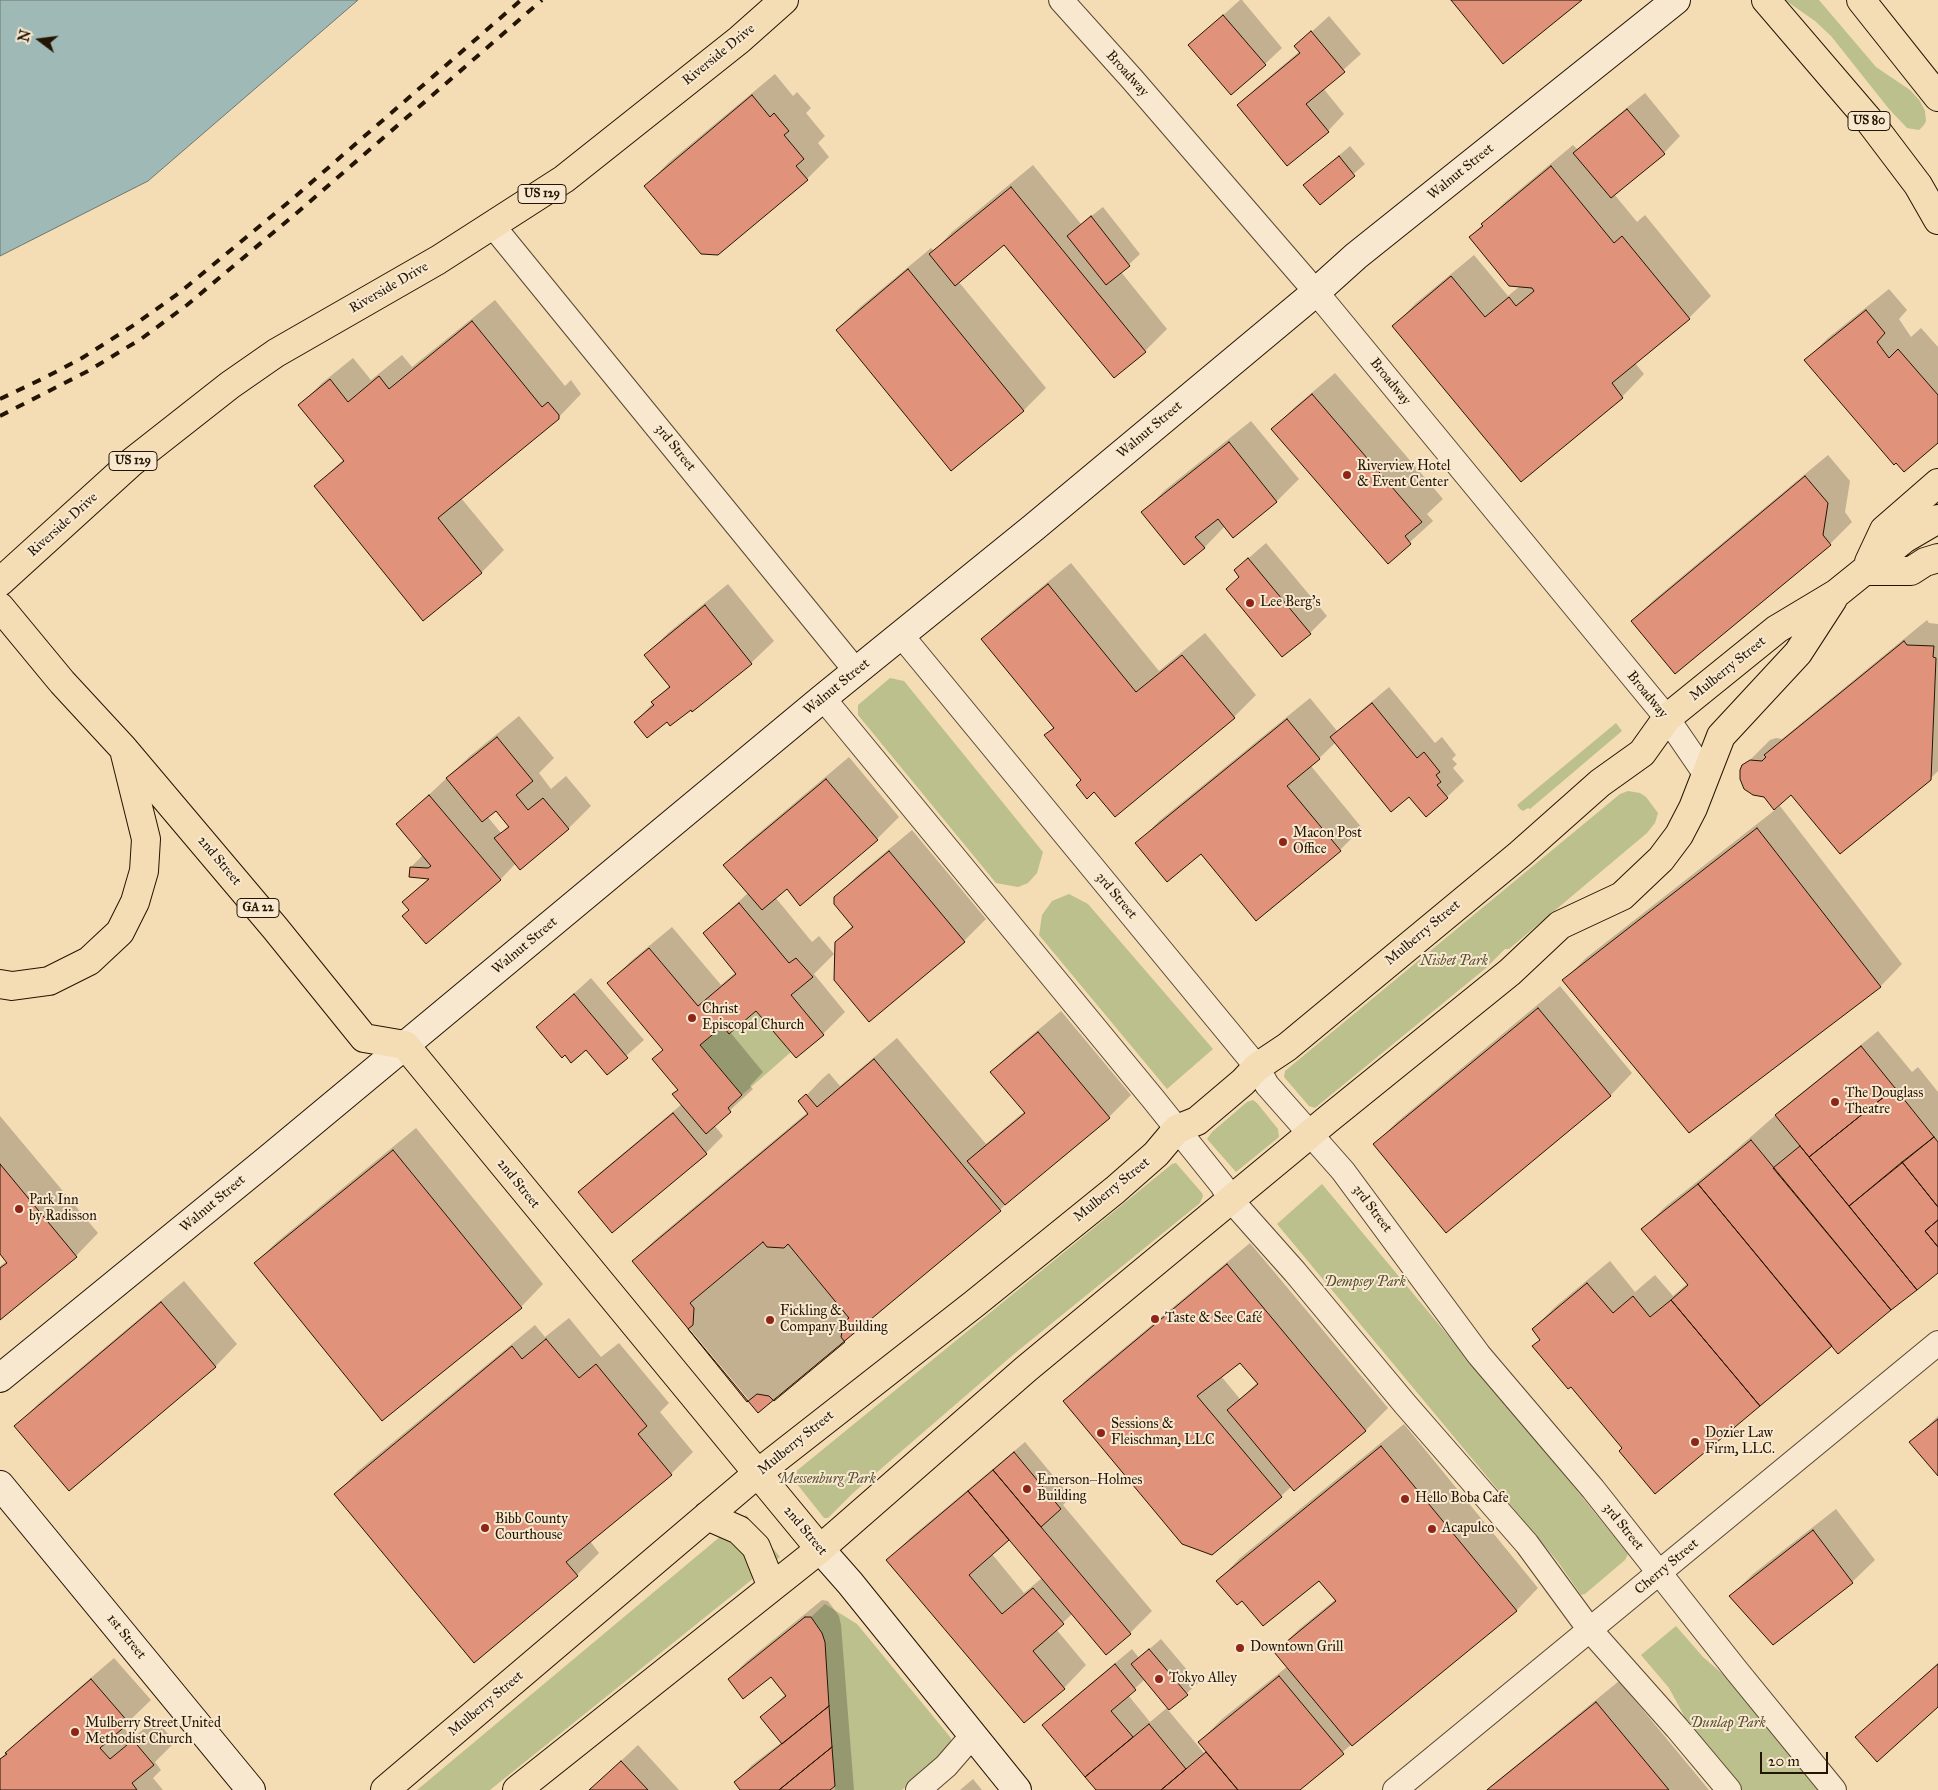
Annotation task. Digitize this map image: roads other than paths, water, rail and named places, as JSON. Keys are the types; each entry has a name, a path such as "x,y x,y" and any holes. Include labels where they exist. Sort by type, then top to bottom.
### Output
{"main road":[{"name":"Riverside Drive","path":"0,582 132,462 230,385 276,353 438,260 564,179 739,40 784,0"},
{"name":"US 80","path":"1766,0 1868,119 1918,185 1938,220"},
{"path":"1861,0 1938,97"},
{"path":"1938,482 1884,530 1865,570 1911,571 1925,562 1938,558"},
{"name":"Mulberry Street","path":"385,1790 758,1473 974,1304 1114,1190 1156,1154 1177,1129 1197,1121 1243,1082 1257,1067 1287,1047 1520,854 1600,783 1642,753 1667,718 1777,629 1837,593 1904,539 1938,519"},
{"name":"Mulberry Street","path":"517,1790 820,1549 1026,1369 1510,972 1560,925 1622,896 1661,859 1679,835 1693,808 1721,736 1798,653 1837,593"},
{"name":"2nd Street","path":"0,607 62,682 123,748 269,921 364,1038 405,1045 588,1270 820,1549"},
{"path":"0,984 12,986 49,981 89,962 120,932 128,917 135,902 144,871 146,838 123,748"},
{"path":"707,1516 739,1530 756,1547 772,1587"}],"street":[{"name":"Broadway","path":"1061,0 1132,79 1316,292 1667,718 1706,775"},
{"name":"Walnut Street","path":"0,1378 1316,292 1356,256 1676,0"},
{"name":"3rd Street","path":"493,226 856,671"},
{"name":"3rd Street","path":"901,635 1257,1067 1267,1085 1296,1120 1311,1134 1369,1204 1478,1355 1586,1481 1834,1790"},
{"path":"823,698 1177,1129 1222,1185 1231,1200 1295,1272 1405,1404 1527,1544 1590,1630 1729,1790"},
{"name":"Cherry Street","path":"1395,1790 1938,1343"},
{"name":"1st Street","path":"0,1485 251,1790"},
{"name":"2nd Street","path":"820,1549 850,1583 1017,1790"},
{"path":"918,1790 946,1766 972,1736"}],"water":[{"path":"0,0 358,0 148,181 0,256"}],"railway":[{"path":"0,399 82,358 134,325 179,293 290,201 521,0"},
{"path":"0,416 88,371 141,339 187,305 299,211 542,0"}],"place":[{"name":"Riverview Hotel & Event Center","path":"1347,475"},
{"name":"Lee Berg's","path":"1250,603"},
{"name":"Macon Post Office","path":"1283,842"},
{"name":"Christ Episcopal Church","path":"692,1018"},
{"name":"The Douglass Theatre","path":"1835,1102"},
{"name":"Park Inn by Radisson","path":"19,1209"},
{"name":"Taste & See Café","path":"1155,1319"},
{"name":"Fickling & Company Building","path":"770,1320"},
{"name":"Sessions & Fleischman, LLC","path":"1101,1433"},
{"name":"Dozier Law Firm, LLC.","path":"1695,1442"},
{"name":"Emerson–Holmes Building","path":"1027,1489"},
{"name":"Hello Boba Cafe","path":"1405,1499"},
{"name":"Bibb County Courthouse","path":"485,1528"},
{"name":"Acapulco","path":"1432,1529"},
{"name":"Downtown Grill","path":"1240,1648"},
{"name":"Tokyo Alley","path":"1159,1679"},
{"name":"Mulberry Street United Methodist Church","path":"75,1732"}],"park label":[{"name":"Nisbet Park","path":"1454,962"},
{"name":"Dempsey Park","path":"1365,1283"},
{"name":"Messenburg Park","path":"828,1480"},
{"name":"Dunlap Park","path":"1728,1724"}]}
